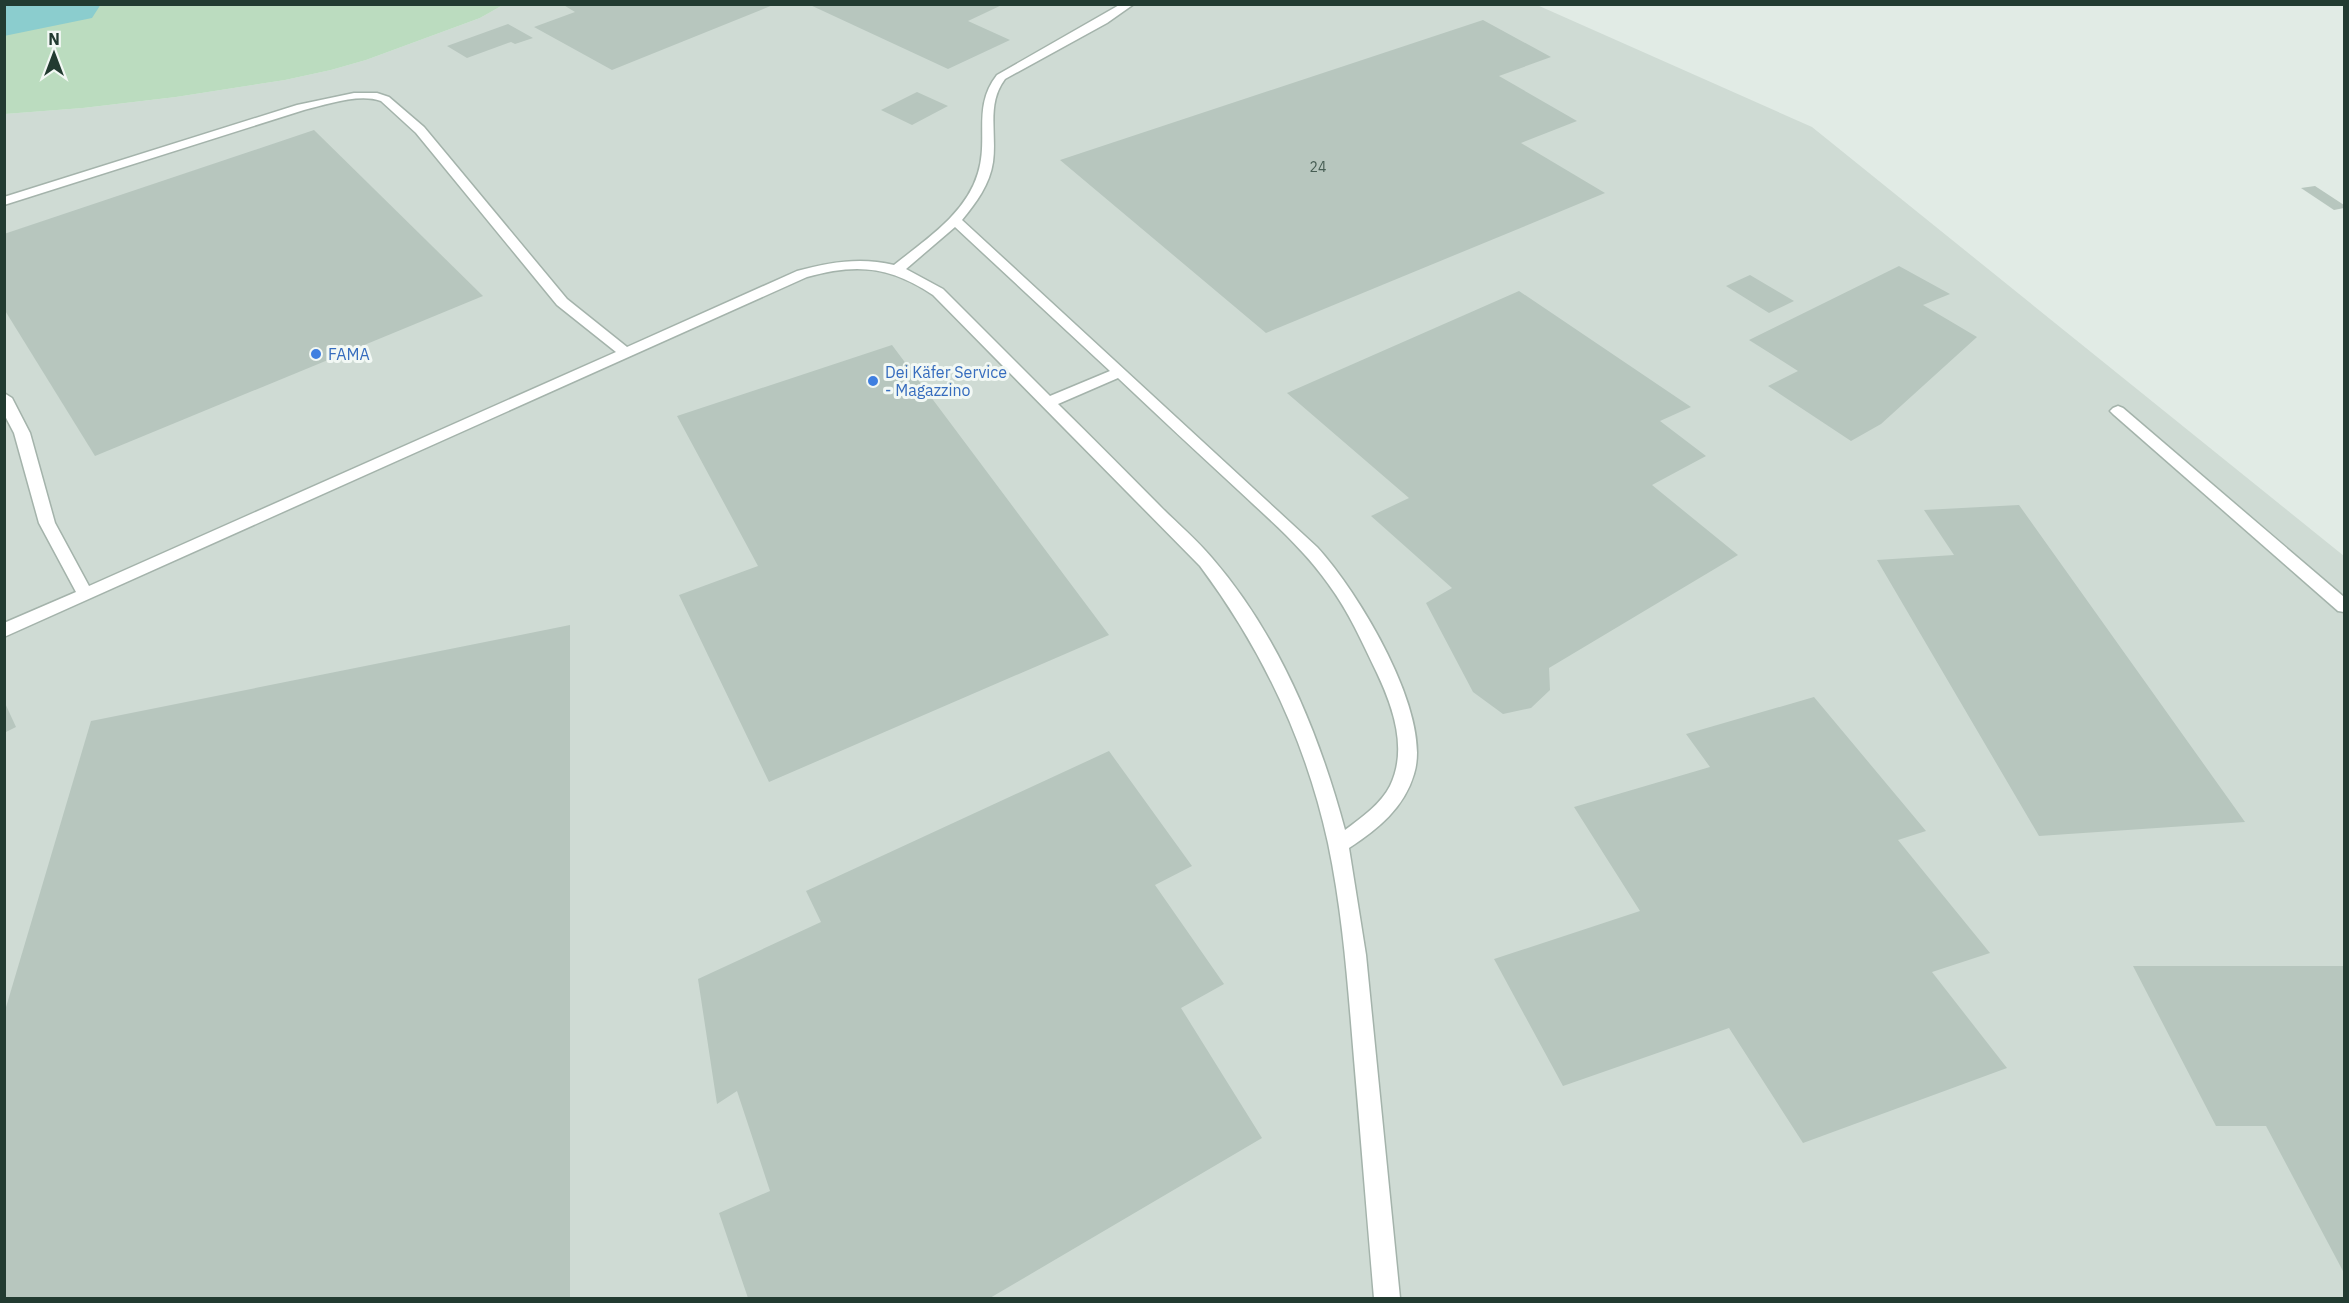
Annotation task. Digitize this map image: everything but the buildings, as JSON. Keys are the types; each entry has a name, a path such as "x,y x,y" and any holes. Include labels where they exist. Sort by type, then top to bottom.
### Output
{"street":[{"path":"897,270 955,220 969,204 984,174 988,160 988,97 994,84 1001,77 1129,4"},
{"path":"4,201 302,107 354,96 377,96 394,107 420,130 562,302 625,352"},
{"path":"955,220 1311,550 1341,588 1393,687 1404,720 1408,747 1406,768 1399,790 1386,808 1367,825 1338,845"},
{"path":"4,631 802,274 819,268 855,264 910,274 938,292 1206,562 1243,612 1267,653 1304,735 1327,802 1338,845 1359,989 1387,1299"},
{"path":"1048,403 1120,372"},
{"path":"4,398 22,433 47,523 86,595"},
{"path":"2118,411 2344,606"}],"shaded area":[{"path":"503,5 1537,5 1812,127 2344,556 2344,1298 5,1298 5,114 176,97 285,80 331,70 366,60 480,18"}],"green space":[{"path":"5,4 503,5 480,18 366,60 331,70 285,80 176,97 5,114"}],"waterway":[{"path":"4,16 69,4"}],"place":[{"name":"FAMA","path":"316,354"},
{"name":"Dei Käfer Service - Magazzino","path":"873,381"}]}
